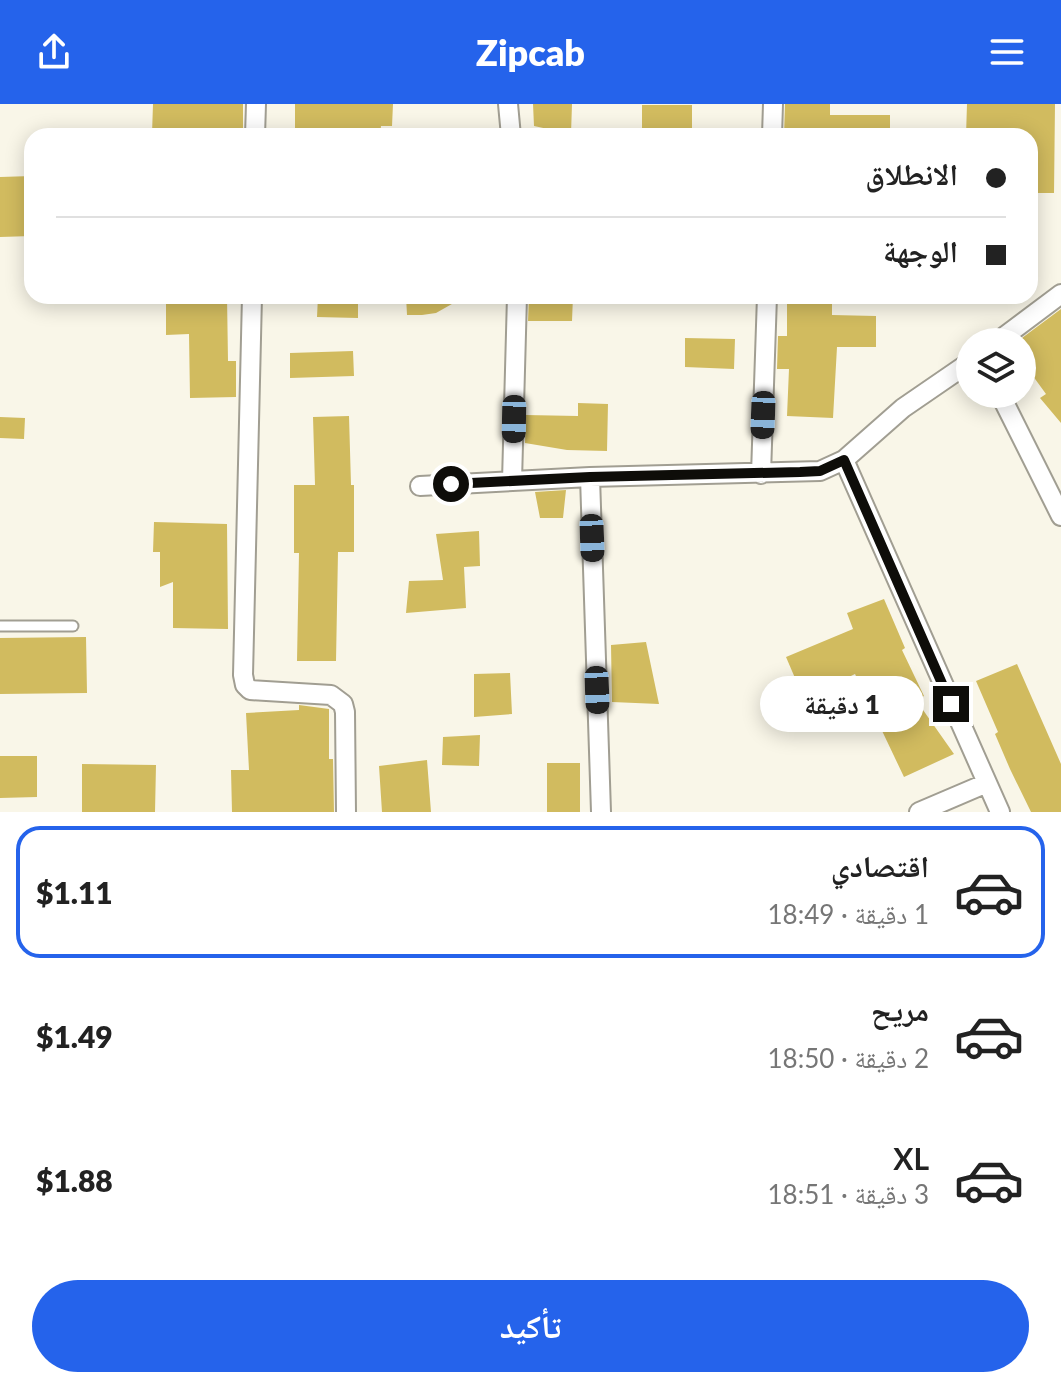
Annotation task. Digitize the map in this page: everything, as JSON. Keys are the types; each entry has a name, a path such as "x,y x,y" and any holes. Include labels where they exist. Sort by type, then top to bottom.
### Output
{"street":[{"path":"255,128 256,104"},
{"path":"508,104 510,128"},
{"path":"772,128 773,104"},
{"path":"1016,328 1061,294"},
{"path":"252,304 243,675 245,685 250,690 331,695 343,704 346,812"},
{"path":"512,481 517,304"},
{"path":"761,474 767,304"},
{"path":"420,486 590,477 820,471 844,460 903,408 956,372"},
{"path":"1007,408 1061,516"},
{"path":"844,460 1000,812"},
{"path":"590,477 601,812"},
{"path":"919,812 987,783"}],"lane":[{"path":"0,626 73,626"}],"building":[{"path":"153,104 243,104 243,128 152,128"},
{"path":"295,104 393,104 392,126 295,128"},
{"path":"533,104 572,104 571,128 534,126"},
{"path":"785,104 830,104 830,115 890,115 890,128 784,128"},
{"path":"967,104 1055,104 1054,193 1038,193 1038,128 966,128"},
{"path":"642,105 692,105 692,128 642,128"},
{"path":"24,176 24,236 0,237 0,177"},
{"path":"166,304 227,304 228,361 236,361 236,397 190,398 189,334 166,335"},
{"path":"318,304 358,304 358,318 317,317"},
{"path":"406,304 452,304 436,313 407,315"},
{"path":"529,304 573,304 572,321 528,321"},
{"path":"787,304 832,304 832,315 876,316 876,347 837,347 833,418 787,416 789,369 777,369 778,336 787,336"},
{"path":"1061,309 1061,423 1040,398 1046,394 1036,380 1035,328"},
{"path":"685,338 735,339 734,369 685,367"},
{"path":"353,351 354,376 290,378 290,353"},
{"path":"578,403 608,404 607,451 567,450 525,443 526,415 578,416"},
{"path":"349,416 351,485 354,485 354,552 338,552 336,661 297,661 299,553 294,553 294,485 315,485 313,417"},
{"path":"0,417 25,418 24,439 0,438"},
{"path":"566,490 563,518 540,518 535,492"},
{"path":"154,522 227,524 228,629 173,628 173,582 160,587 160,552 153,552"},
{"path":"479,531 480,566 464,567 466,608 406,613 409,581 443,580 436,534"},
{"path":"884,599 905,648 902,650 924,696 916,700 954,754 904,777 855,674 804,699 786,657 853,629 847,613"},
{"path":"86,637 87,693 0,694 0,638"},
{"path":"646,642 659,704 612,702 611,645"},
{"path":"1017,664 1061,764 1061,812 1031,812 995,734 998,732 976,681"},
{"path":"510,673 512,714 474,717 474,674"},
{"path":"299,705 329,709 329,759 333,759 334,812 232,812 231,770 249,770 246,713 299,710"},
{"path":"480,735 479,766 442,765 443,737"},
{"path":"0,756 37,756 37,797 0,798"},
{"path":"427,760 431,812 382,812 379,766"},
{"path":"547,763 580,763 580,812 547,812"},
{"path":"82,764 156,765 155,812 82,812"}],"route":[{"path":"451,484 820,471 844,460 951,704"}]}
